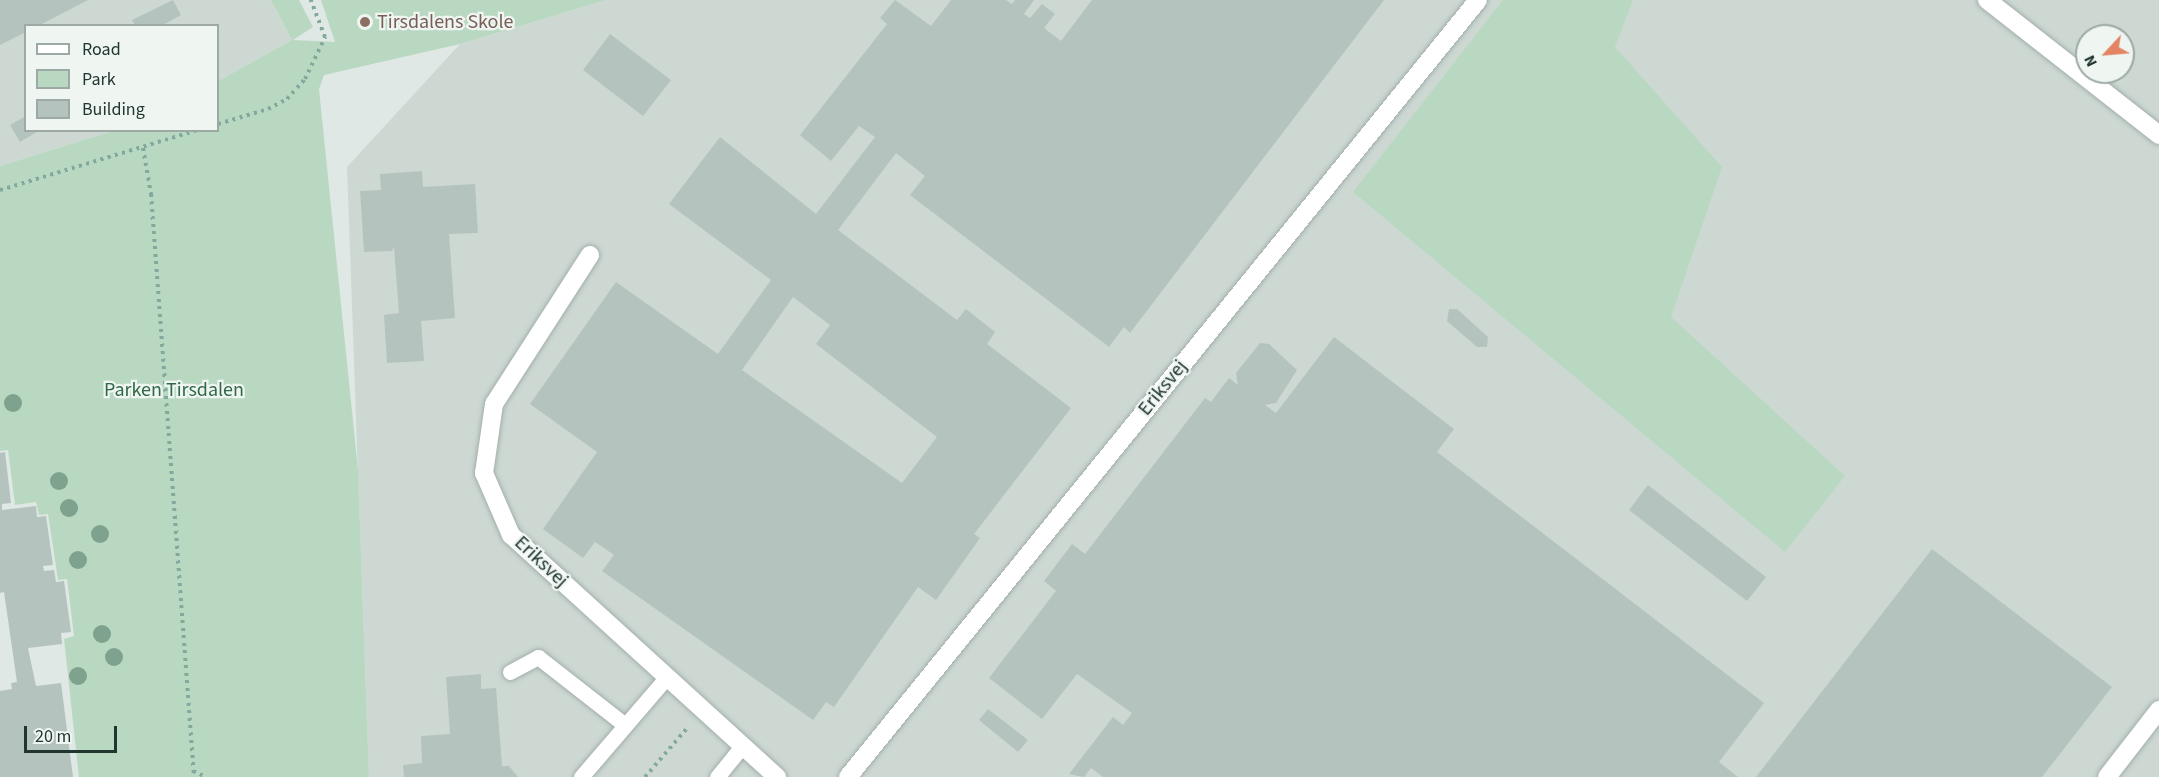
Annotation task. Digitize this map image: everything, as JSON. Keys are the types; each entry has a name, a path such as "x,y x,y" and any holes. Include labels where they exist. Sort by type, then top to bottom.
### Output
{"street":[{"name":"Eriksvej","path":"848,777 1478,0"},
{"path":"1987,0 2159,135"},
{"name":"Eriksvej","path":"590,255 494,404 484,473 511,535 777,777"},
{"path":"2107,777 2159,710"}],"lane":[{"path":"510,672 538,657 625,726"},
{"path":"580,777 666,678"},
{"path":"717,777 742,746"}],"path":[{"path":"219,124 268,108 287,99 305,79 325,37 311,0"},
{"path":"0,190 192,132"},
{"path":"142,148 151,194 194,777"},
{"path":"645,777 702,710"},
{"path":"194,771 206,777"}],"shaded area":[{"path":"0,0 271,0 292,40 219,80 219,24 24,24 24,132 110,132 0,166"},
{"path":"606,0 2159,0 2159,777 369,777 347,167 460,44"}],"green space":[{"name":"Parken Tirsdalen","path":"271,0 299,0 313,27 293,40 335,42 321,0 606,0 460,44 324,75 319,89 358,470 369,777 79,777 64,639 74,636 67,579 58,580 48,514 39,515 36,502 15,505 8,450 0,451 0,166 110,132 219,132 219,80 292,40"},
{"path":"1503,0 1633,0 1615,47 1722,167 1671,317 1845,476 1785,552 1353,192"}],"building":[{"path":"0,0 88,0 42,24 24,24 24,33 0,45"},
{"path":"173,0 181,15 165,24 134,24 132,20"},
{"path":"895,0 931,26 951,0 1006,0 1012,4 1015,0 1034,0 1024,14 1030,18 1042,4 1055,14 1044,28 1061,41 1092,0 1384,0 1130,333 1124,327 1109,347 910,195 925,176 896,153 838,230 957,320 966,309 995,332 987,344 1071,408 974,534 980,538 936,600 918,587 834,707 826,702 813,720 602,571 614,555 595,542 583,558 543,529 597,452 530,404 616,282 718,354 771,280 669,204 720,137 816,214 875,137 859,126 831,161 800,135 887,24 880,18","holes":["793,297 830,325 816,344 937,437 902,483 742,370"]},
{"path":"610,34 671,80 643,116 583,70"},
{"path":"24,117 24,132 37,132 20,142 10,125"},
{"path":"422,171 423,187 475,184 478,233 449,234 455,318 421,321 424,361 387,363 384,315 399,313 394,247 392,251 364,252 360,191 381,190 380,174"},
{"path":"1449,309 1457,309 1488,337 1487,347 1477,347 1447,321"},
{"path":"1334,337 1454,429 1437,452 1764,703 1719,762 1738,777 1103,777 1091,768 1084,777 1069,774 1113,717 1123,725 1132,713 1077,674 1042,719 989,678 1056,591 1044,581 1072,544 1085,554 1205,398 1211,402 1229,378 1238,385 1236,373 1260,343 1269,344 1297,370 1276,403 1265,405 1276,413"},
{"path":"5,452 11,503 2,504 2,510 36,506 37,517 46,516 53,565 43,566 44,571 54,570 56,582 64,581 71,632 61,633 62,644 28,648 36,686 61,683 73,777 0,777 0,691 12,689 11,683 17,682 4,592 0,593 0,453"},
{"path":"1648,485 1766,577 1747,601 1629,510"},
{"path":"1932,549 2112,687 2042,777 1756,777"},
{"path":"481,674 481,689 496,688 502,766 509,766 518,777 404,777 403,765 422,763 421,736 450,734 446,677"},
{"path":"988,709 1028,740 1018,752 979,720"}],"place":[{"name":"Tirsdalens Skole","path":"365,22"}]}
